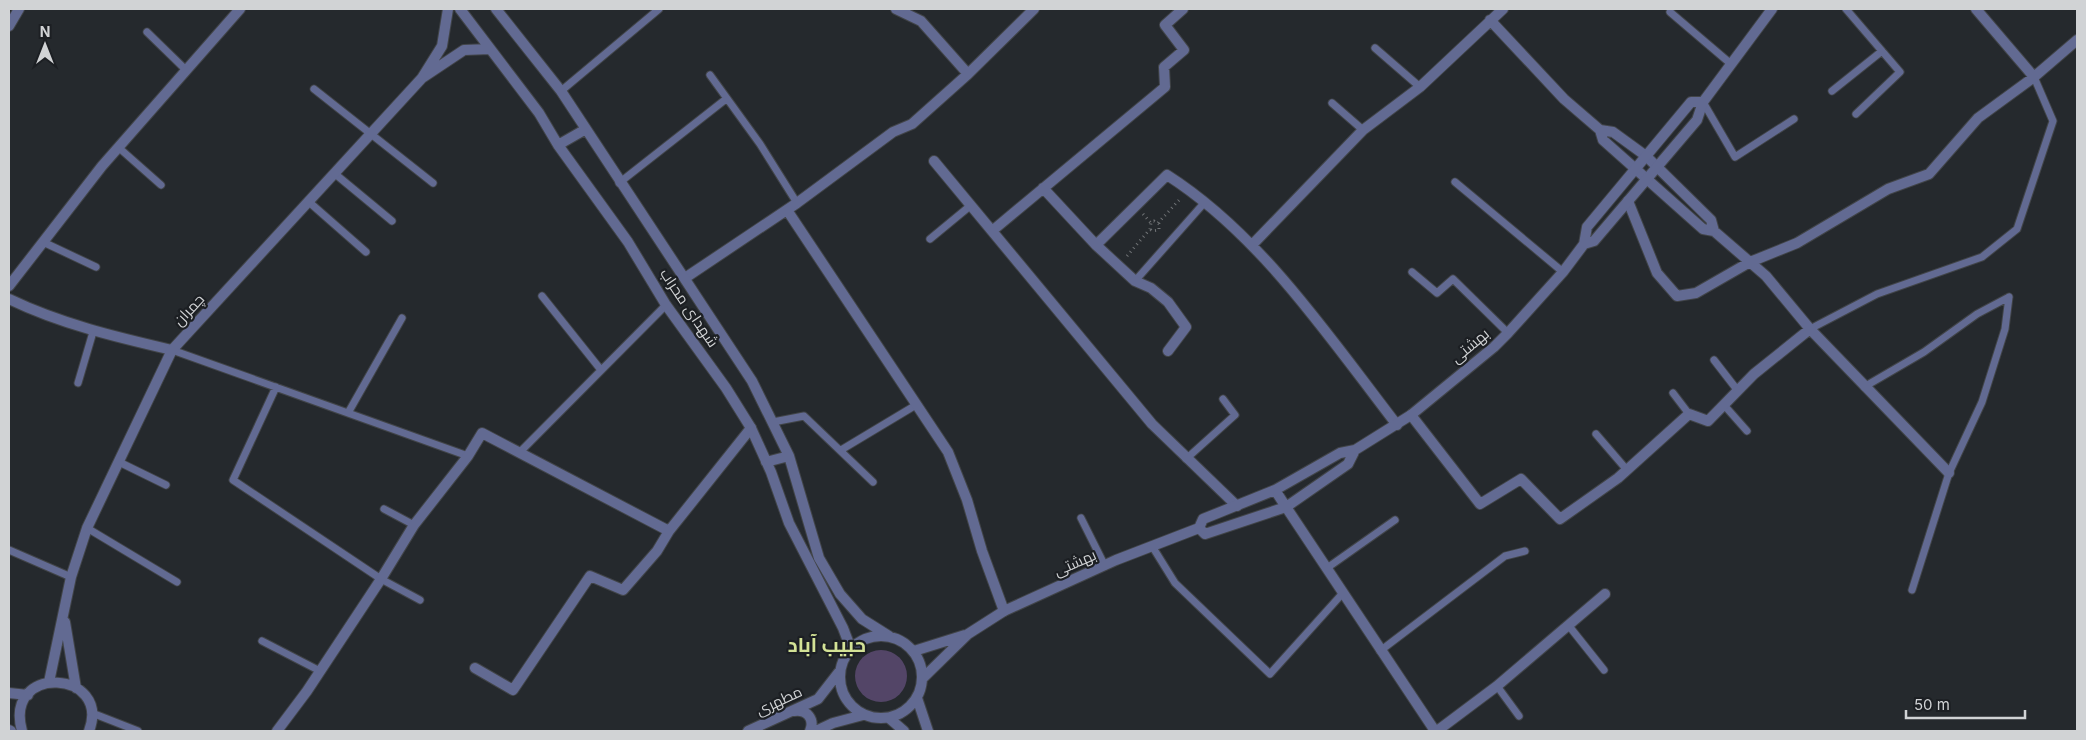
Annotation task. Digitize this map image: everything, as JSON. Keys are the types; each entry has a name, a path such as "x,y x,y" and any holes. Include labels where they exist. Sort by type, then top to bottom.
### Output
{"street":[{"path":"9,26 19,9"},
{"path":"422,78 442,46 448,9"},
{"name":"شهدای محراب","path":"460,9 539,113 558,145 628,242 666,304 726,388 751,428 789,523 843,628 851,649"},
{"name":"شهدای محراب","path":"496,9 561,91 619,182 685,278 752,381 789,456 819,558 840,594 862,619 889,636"},
{"path":"685,278 797,204 893,132 912,124 968,74 1034,9"},
{"path":"992,231 1165,87 1164,67 1184,50 1165,25 1183,9"},
{"path":"1252,245 1363,130 1420,87 1503,9"},
{"path":"1703,102 1692,102 1635,169 1587,227 1584,244 1594,241 1698,120 1703,102 1772,9"},
{"path":"1976,9 2034,78"},
{"path":"9,286 118,147 236,10"},
{"path":"902,10 921,21 968,74"},
{"path":"1490,20 1564,99 1600,130 1613,132 1658,166 1711,220 1714,231"},
{"path":"1628,201 1657,273 1677,296 1696,293 1750,262 1797,243 1888,189 1929,174 1978,118 2034,78 2077,40"},
{"path":"422,78 464,50 490,49"},
{"name":"چمران","path":"49,682 71,577 87,528 172,350 422,78"},
{"path":"558,145 586,129"},
{"path":"1600,130 1603,140 1703,229 1714,231 1766,276 1810,329 1949,473"},
{"path":"934,161 1152,424 1186,459 1237,506"},
{"path":"1096,245 1167,175 1189,189 1252,245 1318,323 1397,425"},
{"path":"1042,188 1118,266 1135,281 1151,288 1168,302 1186,327 1168,351"},
{"path":"787,210 948,452 967,500 982,551 1004,611"},
{"name":"بهشتی","path":"968,634 1004,611 1105,566 1199,528 1203,520 1275,490 1340,453 1355,450 1397,425 1494,347 1563,272 1584,244"},
{"path":"9,299 38,313 93,332 172,350"},
{"path":"1411,415 1480,504 1521,479 1560,519 1627,470 1689,414 1708,421 1754,374 1810,329"},
{"path":"475,668 513,690 590,576 623,590 657,552 669,531 751,428"},
{"path":"277,731 320,671 414,525 468,456 482,433 669,531"},
{"name":"بهشتی","path":"1199,528 1205,534 1286,507 1348,464 1355,450"},
{"path":"766,462 789,456"},
{"path":"1275,490 1380,651 1436,731 1497,686 1605,594"},
{"path":"64,616 76,688"},
{"path":"914,651 968,634"},
{"path":"923,678 968,634"},
{"path":"874,636 889,636 903,642 914,651 920,664 923,678 920,692 912,705 901,714 889,718 863,715 852,708 844,697 840,685 839,672 843,660 851,649 861,641 874,636"},
{"name":"مطهری","path":"748,731 818,699 839,672"},
{"path":"22,731 19,718 22,706 28,695 38,686 49,682 62,682 76,688 89,702 92,713 89,731"},
{"path":"9,694 28,695"},
{"path":"916,698 928,731"},
{"path":"793,711 802,710 809,715 812,724 810,731"},
{"path":"816,731 833,723 863,715"},
{"path":"889,718 901,730"}],"lane":[{"path":"561,91 659,9"},
{"path":"1846,9 1900,72 1856,114"},
{"path":"1670,12 1731,64"},
{"path":"147,32 186,70"},
{"path":"1375,48 1420,87"},
{"path":"1832,91 1882,51"},
{"path":"710,75 760,144 797,204"},
{"path":"1810,329 1877,294 1982,257 2018,229 2054,121 2034,78"},
{"path":"314,89 433,183"},
{"path":"619,182 726,99"},
{"path":"1703,102 1735,157 1794,119"},
{"path":"1332,103 1363,130"},
{"path":"118,147 161,185"},
{"path":"334,173 392,221"},
{"path":"1455,182 1563,272"},
{"path":"308,202 366,252"},
{"path":"1135,281 1204,202"},
{"path":"930,240 970,206"},
{"path":"43,242 96,268"},
{"path":"1412,272 1437,293 1453,279 1508,333"},
{"path":"542,296 601,370"},
{"path":"1864,387 1924,352 1977,314 2008,297 2005,329 1982,402 1949,473 1912,590"},
{"path":"520,452 666,304"},
{"path":"348,413 402,318"},
{"path":"78,383 93,332"},
{"path":"172,350 468,456"},
{"path":"1714,360 1738,391"},
{"path":"276,387 232,480 381,579 420,600"},
{"path":"1673,393 1689,414"},
{"path":"1186,459 1235,416 1223,399"},
{"path":"841,450 916,405"},
{"path":"1724,405 1747,431"},
{"path":"773,422 804,416 873,482"},
{"path":"1596,434 1627,470"},
{"path":"119,462 166,485"},
{"path":"384,509 414,525"},
{"path":"1081,518 1105,566"},
{"path":"1327,568 1395,520"},
{"path":"87,528 177,582"},
{"path":"1152,546 1175,583 1270,674 1342,594"},
{"path":"9,550 71,577"},
{"path":"1380,651 1505,556 1525,551"},
{"path":"1569,626 1604,670"},
{"path":"262,641 320,671"},
{"path":"1497,686 1519,716"},
{"path":"92,713 138,731"}],"path":[{"path":"1150,229 1152,231 1158,230 1158,223 1189,189"},
{"path":"1118,266 1150,229 1151,222 1158,223"}],"shaded area":[{"path":"881,650 891,652 899,658 905,666 907,676 905,686 899,694 891,700 881,702 871,700 863,694 857,686 855,676 857,666 863,658 871,652"}],"district":[{"name":"حبیب آباد","path":"827,645"}]}
